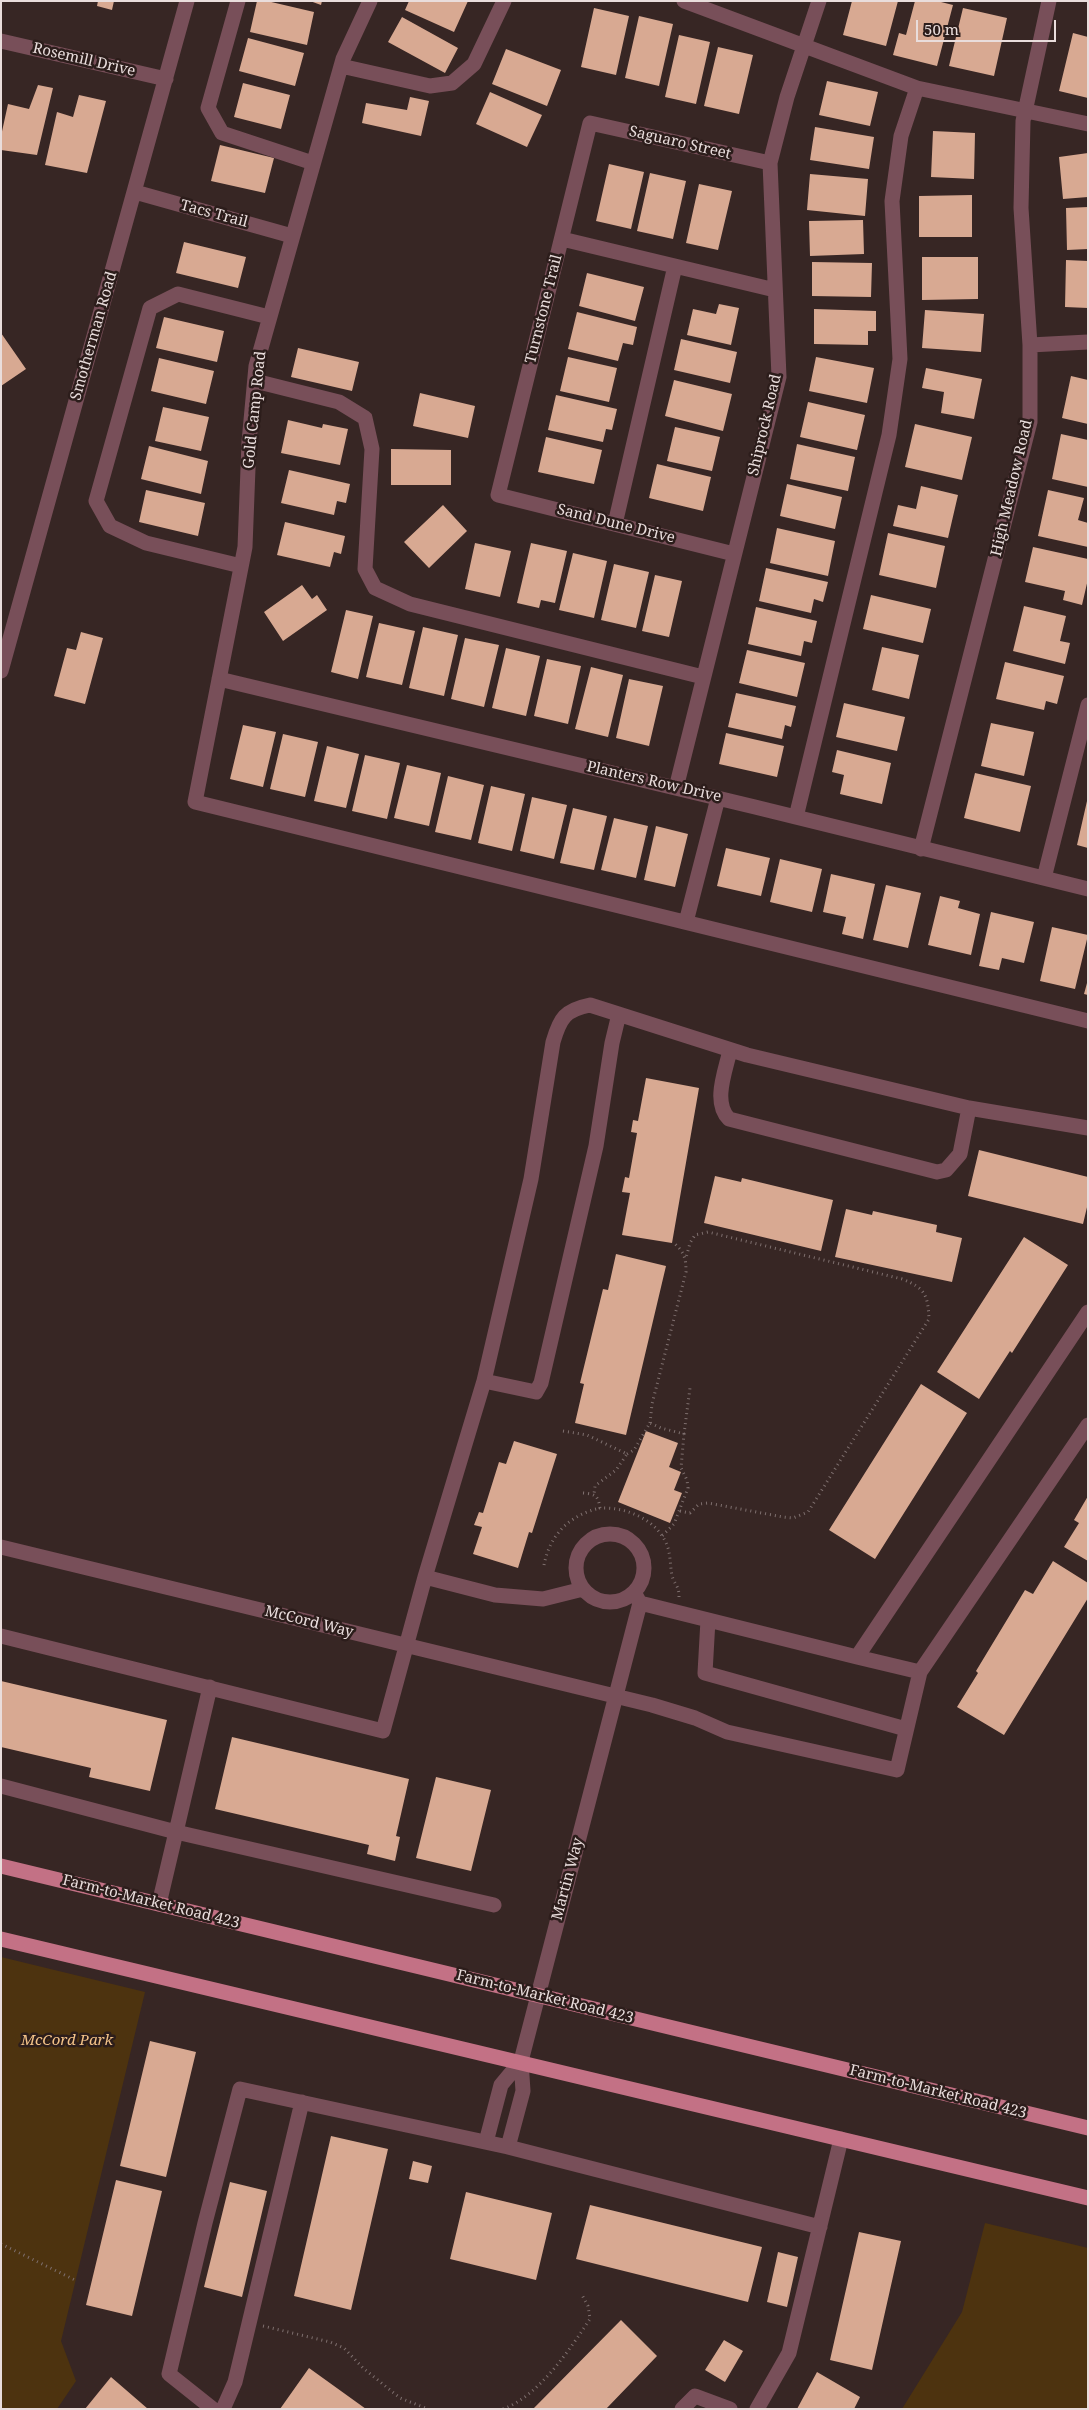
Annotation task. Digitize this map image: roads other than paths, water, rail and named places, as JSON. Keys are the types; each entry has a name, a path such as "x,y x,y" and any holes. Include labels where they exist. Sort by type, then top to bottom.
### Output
{"main road":[{"name":"Farm-to-Market Road 423","path":"1,1866 1088,2128"},
{"path":"1,1939 521,2061 1088,2198"}],"street":[{"name":"Smotherman Road","path":"1,671 187,1"},
{"path":"238,1 208,108 222,133 314,162"},
{"name":"Gold Camp Road","path":"370,1 341,66 256,366 249,442 244,546 195,802 686,922"},
{"path":"341,66 430,86 452,83 474,64 504,1"},
{"path":"684,1 917,88 1088,124"},
{"name":"Shiprock Road","path":"676,788 779,377 770,163 787,97 819,1"},
{"name":"High Meadow Road","path":"921,849 1030,422 1030,345 1020,208 1025,112 1049,1"},
{"name":"Rosemill Drive","path":"1,41 166,79"},
{"path":"796,817 890,434 900,359 892,201 901,136 917,88"},
{"name":"Saguaro Street","path":"590,123 770,163"},
{"name":"Turnstone Trail","path":"498,495 590,123"},
{"name":"Tacs Trail","path":"135,192 292,236"},
{"path":"562,239 775,290"},
{"path":"615,524 675,266"},
{"path":"241,566 137,539 110,526 96,501 150,308 178,294 269,317"},
{"path":"1030,345 1088,342"},
{"path":"255,381 339,402 364,418 372,449 364,569 375,588 410,604 704,677"},
{"name":"Sand Dune Drive","path":"498,495 734,554"},
{"name":"Planters Row Drive","path":"219,679 718,798 1088,889"},
{"path":"1044,878 1081,761 1088,705"},
{"path":"718,798 686,922 1088,1021"},
{"path":"1,1636 383,1731 425,1577 484,1381 531,1179 556,1029 564,1015 576,1008 590,1005 730,1050 969,1108 1088,1128"},
{"path":"484,1381 536,1392 541,1383 596,1146 612,1043 619,1014"},
{"path":"730,1050 720,1097 723,1113 729,1119 937,1172 946,1170 960,1154 969,1108"},
{"path":"857,1657 1088,1312"},
{"path":"708,1620 705,1673 906,1730 920,1672 1088,1425"},
{"path":"637,1598 643,1575 642,1556 630,1540 612,1534 593,1538 579,1552 576,1571 583,1589 590,1596 608,1602 626,1598 637,1598 676,1612 920,1672"},
{"name":"McCord Way","path":"1,1547 616,1696 682,1713 728,1732 897,1770 906,1730"},
{"path":"425,1577 495,1595 543,1599 583,1589"},
{"name":"Martin Way","path":"521,2061 616,1696 637,1598"},
{"path":"159,1904 210,1687"},
{"path":"1,1786 176,1832 494,1905"},
{"path":"486,2142 501,2085 521,2061"},
{"path":"508,2147 523,2091 521,2061"},
{"path":"213,2409 169,2374 204,2223 240,2089 508,2147 820,2227"},
{"path":"223,2409 235,2382 302,2102"},
{"path":"757,2409 789,2353 841,2139"},
{"path":"682,2409 695,2396 730,2409"}],"park label":[{"name":"McCord Park","path":"67,2041"}]}
